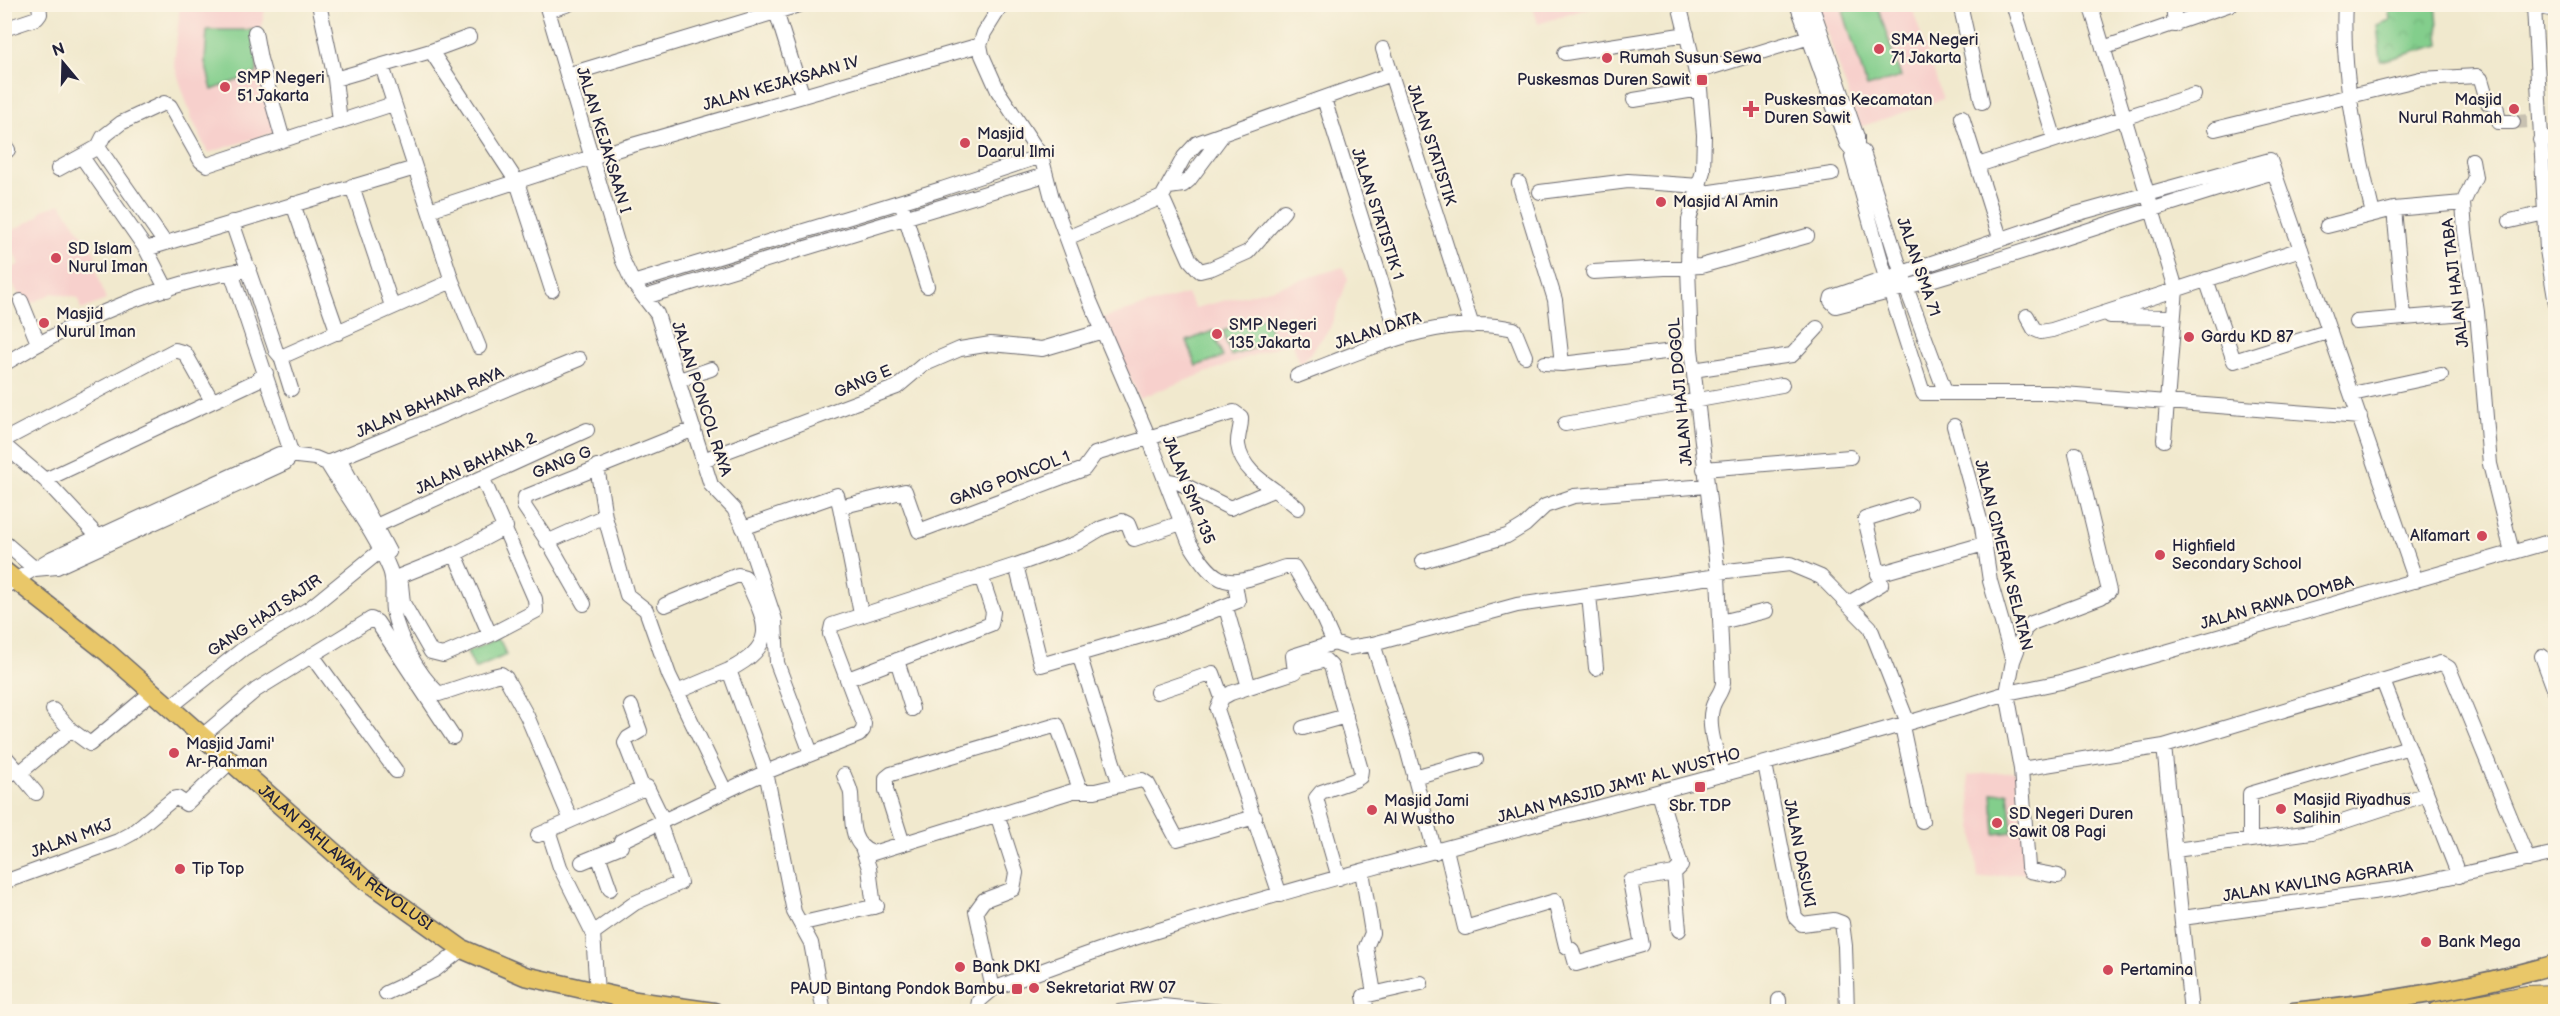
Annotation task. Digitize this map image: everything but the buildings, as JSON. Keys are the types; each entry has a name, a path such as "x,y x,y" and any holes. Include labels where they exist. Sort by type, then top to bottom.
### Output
{"highway":[{"path":"2438,1011 2526,996 2556,995"},
{"path":"2505,1011 2533,1006 2556,995"}],"main road":[{"name":"JALAN PAHLAWAN REVOLUSI","path":"8,579 152,692 364,879 462,949 525,976 597,993 714,1011"},
{"path":"2293,1011 2374,1004 2490,983 2556,964"},
{"path":"2490,983 2506,985 2556,976"}],"street":[{"path":"4,29 37,18 40,14 39,4"},
{"path":"319,4 335,79 340,122"},
{"path":"547,8 569,4"},
{"path":"633,283 1041,156 998,91 980,45 984,33 1002,4"},
{"name":"JALAN HAJI DOGOL","path":"1679,4 1700,88 1704,135 1699,190 1689,220 1688,267 1693,370 1718,574 1724,683 1722,692 1713,705 1710,722 1722,775"},
{"path":"1797,4 1815,35 1857,137 1857,149 1852,150 1846,144 1815,35 1811,4"},
{"path":"1960,4 1982,102"},
{"path":"2013,4 2055,140"},
{"path":"2173,4 2175,25"},
{"path":"2103,48 2231,4"},
{"path":"2345,4 2345,32 2358,146 2373,213"},
{"path":"567,75 775,8 800,5"},
{"path":"2556,10 2528,5 2545,213 2556,304"},
{"path":"2091,6 2176,289 2163,440"},
{"name":"JALAN KEJAKSAAN I","path":"547,8 622,259 633,283"},
{"path":"775,8 802,94"},
{"path":"255,33 283,140"},
{"path":"1565,53 1687,34"},
{"path":"1696,72 1815,35"},
{"path":"335,79 431,51 469,37"},
{"name":"JALAN KEJAKSAAN IV","path":"429,210 592,157 802,94 980,45"},
{"path":"1383,49 1391,74"},
{"path":"431,51 517,182 552,290"},
{"path":"382,66 452,281 479,347"},
{"name":"JALAN STATISTIK","path":"1166,192 1174,173 1197,143 1391,74 1472,326"},
{"path":"2215,129 2420,79 2477,76 2481,79 2488,103 2496,104 2499,122 2513,122"},
{"path":"1634,100 1700,88"},
{"path":"1977,165 2194,95"},
{"name":"JALAN STATISTIK 1","path":"1323,99 1399,338"},
{"path":"58,169 98,147 111,129 164,104 170,106 201,161 207,165 393,104"},
{"path":"1962,117 2000,238"},
{"path":"2540,140 2556,139"},
{"path":"98,147 165,243"},
{"name":"JALAN SMA 71","path":"1857,155 1901,273 1945,391 1923,393 1886,278 1857,155"},
{"name":"JALAN SMP 135","path":"1041,156 1045,175 1067,238 1149,438 1181,523 1198,557 1220,580 1235,584"},
{"path":"82,157 146,249 166,290"},
{"path":"2463,202 2475,177 2472,160"},
{"path":"2206,184 2150,208 1891,292 1836,306 1831,301 1832,297 2000,238 2146,194 2206,184 2272,166 2416,581"},
{"path":"146,249 415,168"},
{"path":"1540,192 1628,181 1699,190 1832,174"},
{"path":"645,297 1045,175"},
{"path":"1519,183 1555,300 1562,364"},
{"path":"352,186 392,306"},
{"path":"1067,238 1166,192 1190,260 1200,271 1248,252 1284,212"},
{"path":"900,201 927,286"},
{"name":"JALAN HAJI TABA","path":"2327,226 2394,209 2463,202 2477,312 2490,464 2512,552"},
{"path":"293,204 338,333"},
{"path":"2394,209 2404,317"},
{"path":"2510,221 2545,213"},
{"path":"232,222 291,389"},
{"path":"1593,272 1688,267 1721,262 1807,236"},
{"path":"2027,316 2031,326 2041,332 2099,316 2301,249"},
{"path":"4,364 38,344 104,312 166,290 249,269"},
{"path":"231,272 292,455"},
{"path":"2206,279 2234,361 2330,331"},
{"path":"281,357 452,281"},
{"name":"JALAN PONCOL RAYA","path":"633,283 657,314 714,491 734,509 743,528 775,620 777,663 811,753"},
{"path":"21,301 38,344"},
{"path":"2356,322 2477,312"},
{"path":"2099,316 2172,318"},
{"name":"JALAN DATA","path":"1297,376 1399,338 1444,328 1472,326 1514,330 1525,356"},
{"path":"1693,370 1791,354 1817,328"},
{"name":"GANG E","path":"703,460 897,387 923,365 960,349 991,344 1042,349 1104,331"},
{"path":"1545,363 1562,364 1691,349"},
{"path":"4,440 175,350 185,352 212,401"},
{"name":"JALAN BAHANA RAYA","path":"333,460 579,359"},
{"path":"679,380 711,369"},
{"path":"45,480 256,381 266,373"},
{"path":"2352,394 2441,375"},
{"path":"1565,424 1782,385"},
{"path":"1945,391 2051,393 2360,417"},
{"name":"GANG PONCOL 1","path":"840,507 905,491 919,531 1084,469 1095,454 1212,416 1237,412 1241,423 1238,438 1240,453 1250,469 1273,490"},
{"name":"JALAN CIMERAK SELATAN","path":"1954,426 1984,544 1992,590 2013,661 2007,693"},
{"name":"GANG G","path":"584,604 524,506 525,497 597,466 694,429"},
{"name":"JALAN BAHANA 2","path":"378,525 587,430"},
{"path":"4,445 45,480 102,541"},
{"path":"8,579 102,541 172,509 279,454 333,460 378,525 400,576 403,603 431,652 443,655 531,615 537,606 506,527 483,479"},
{"path":"2013,661 2025,629 2032,623 2101,597 2109,591 2076,454"},
{"path":"1704,469 1850,457"},
{"path":"333,460 392,574 393,609 406,646 425,678 439,694 501,674 506,678 527,716 571,820"},
{"path":"597,466 605,516 627,595 646,610 677,692 725,791"},
{"path":"1165,480 1180,483 1230,508 1273,490 1282,493 1298,508"},
{"path":"1423,561 1507,536 1555,501 1574,496 1707,486"},
{"path":"743,528 837,495 861,614"},
{"path":"1848,603 1878,588 1881,584 1865,519 1910,505"},
{"path":"547,542 605,516"},
{"path":"582,862 621,846 621,841 766,771 850,740 863,730 864,724 830,634 832,625 1016,565 1077,543 1102,528 1122,521 1128,524 1134,539 1181,523"},
{"path":"400,576 455,554 506,527"},
{"name":"JALAN RAWA DOMBA","path":"2007,693 2061,682 2556,540"},
{"path":"4,542 35,569"},
{"path":"1878,574 1984,544"},
{"name":"GANG HAJI SAJIR","path":"169,708 236,654 310,608 380,551"},
{"path":"455,554 490,635"},
{"path":"1280,895 1255,818 1217,717 1217,709 1222,698 1295,672 1293,656 1334,643 1348,648 1373,644 1517,605 1562,596 1589,595 1780,564 1799,566 1821,577 1870,627 1905,724 1922,821"},
{"path":"1016,565 1041,665 1226,608 1238,601 1235,584 1285,567 1294,567 1318,607 1334,643"},
{"path":"664,605 738,575 745,577 761,612 764,641 759,651 729,670 677,692"},
{"path":"848,679 991,624 993,612 981,576"},
{"path":"1589,595 1596,668"},
{"path":"1226,608 1249,687"},
{"path":"1720,622 1766,611"},
{"path":"201,737 256,690 371,619 383,632 453,737"},
{"path":"1373,644 1414,777 1441,851 1465,928 1555,901 1566,946 1572,950 1576,964 1642,945 1630,881 1674,873 1681,866 1659,793"},
{"path":"1079,654 1120,785"},
{"path":"312,655 396,771"},
{"path":"2542,656 2556,694"},
{"path":"897,660 912,708"},
{"path":"1301,667 1325,660 1329,662 1361,770 1360,777 1321,792 1316,798 1338,878"},
{"path":"2021,769 2164,746 2441,663 2449,668 2528,860"},
{"path":"729,670 766,771 794,912 803,923 811,943 824,1011"},
{"path":"1157,692 1213,673 1222,698"},
{"path":"2383,681 2458,876"},
{"path":"53,710 71,730 90,744 152,692"},
{"path":"2007,693 2021,769 2028,867 2030,872 2058,876"},
{"name":"JALAN MASJID JAMI' AL WUSTHO","path":"993,989 1162,929 1362,871 1765,764 2007,693"},
{"path":"631,706 640,731 628,738 625,743 644,789"},
{"path":"1303,728 1346,716"},
{"path":"903,844 886,790 886,778 891,774 1057,725 1080,789"},
{"path":"4,778 17,770 23,770 71,730"},
{"path":"2164,746 2191,1011"},
{"path":"2250,840 2250,794 2409,747"},
{"path":"4,755 36,794"},
{"path":"1414,777 1476,760"},
{"name":"JALAN MKJ","path":"5,882 63,863 131,834 173,799 177,798 186,804 230,762"},
{"name":"JALAN DASUKI","path":"1765,764 1794,917 1802,924 1834,920 1842,923 1847,1011"},
{"path":"803,923 876,906 862,847 851,824 850,792 844,775"},
{"path":"862,847 873,853 1080,789 1095,791 1144,780 1177,839 1255,818"},
{"path":"593,933 635,903 680,883 649,787 543,832 593,933 597,993"},
{"path":"2175,850 2312,832 2427,794"},
{"path":"977,1011 980,1001 993,989 976,911 984,900 1013,889 1016,873 997,814"},
{"name":"JALAN KAVLING AGRARIA","path":"2182,918 2395,889 2556,853"},
{"path":"598,855 610,889"},
{"path":"1362,871 1372,933 1366,947 1374,993"},
{"path":"1674,873 1679,930"},
{"path":"386,993 435,970 462,949"},
{"path":"1367,1011 1364,996 1421,983"},
{"path":"1119,1011 1163,1006 1222,1011"}],"shaded area":[{"path":"1532,4 1598,4 1598,5 1538,24"},
{"name":"SMP Negeri 51 Jakarta","path":"180,5 266,5 259,38 278,131 208,153 192,119 174,64"},
{"name":"SMA Negeri 71 Jakarta","path":"1817,5 1911,5 1943,99 1860,127"},
{"name":"SD Islam Nurul Iman","path":"61,204 96,255 94,262 106,300 81,310 78,298 53,293 25,306 6,272 19,264 5,234 38,217 42,210"},
{"name":"SMP Negeri 135 Jakarta","path":"1343,267 1348,279 1330,328 1301,365 1291,341 1139,398 1102,318 1187,294 1195,308 1278,287"},
{"name":"SD Negeri Duren Sawit 08 Pagi","path":"2016,771 2026,872 1978,879 1968,775"}],"green space":[{"path":"1863,4 1877,5 1901,77 1867,87 1843,11"},
{"path":"2388,5 2436,5 2440,45 2381,61 2377,25 2390,20"},
{"path":"207,30 256,30 257,73 212,90 205,62"},
{"path":"1265,317 1274,341 1231,356 1223,331"},
{"path":"1213,331 1223,357 1196,366 1187,341"},
{"path":"499,637 506,655 475,669 467,652"},
{"path":"2008,792 2012,832 1995,834 1992,794"}],"water":[{"path":"2555,995 2555,1011 2502,1012 2533,1006"}],"tunnel":[{"path":"2513,122 2535,121"}],"place":[{"name":"SMA Negeri 71 Jakarta","path":"1879,49"},
{"name":"Rumah Susun Sewa","path":"1607,58"},
{"name":"Puskesmas Duren Sawit","path":"1702,80"},
{"name":"SMP Negeri 51 Jakarta","path":"225,87"},
{"name":"Puskesmas Kecamatan Duren Sawit","path":"1751,109"},
{"name":"Masjid Nurul Rahmah","path":"2514,109"},
{"name":"Masjid Daarul Ilmi","path":"965,143"},
{"name":"Masjid Al Amin","path":"1661,202"},
{"name":"SD Islam Nurul Iman","path":"56,258"},
{"name":"Masjid Nurul Iman","path":"44,323"},
{"name":"SMP Negeri 135 Jakarta","path":"1217,334"},
{"name":"Gardu KD 87","path":"2189,337"},
{"name":"Alfamart","path":"2482,536"},
{"name":"Highfield Secondary School","path":"2160,555"},
{"name":"Masjid Jami' Ar-Rahman","path":"174,753"},
{"name":"Sbr. TDP","path":"1700,787"},
{"name":"Masjid Riyadhus Salihin","path":"2281,809"},
{"name":"Masjid Jami Al Wustho","path":"1372,810"},
{"name":"SD Negeri Duren Sawit 08 Pagi","path":"1997,823"},
{"name":"Tip Top","path":"180,869"},
{"name":"Bank Mega","path":"2426,942"},
{"name":"Bank DKI","path":"960,967"},
{"name":"Pertamina","path":"2108,970"},
{"name":"Sekretariat RW 07","path":"1034,988"},
{"name":"PAUD Bintang Pondok Bambu","path":"1017,989"}]}
